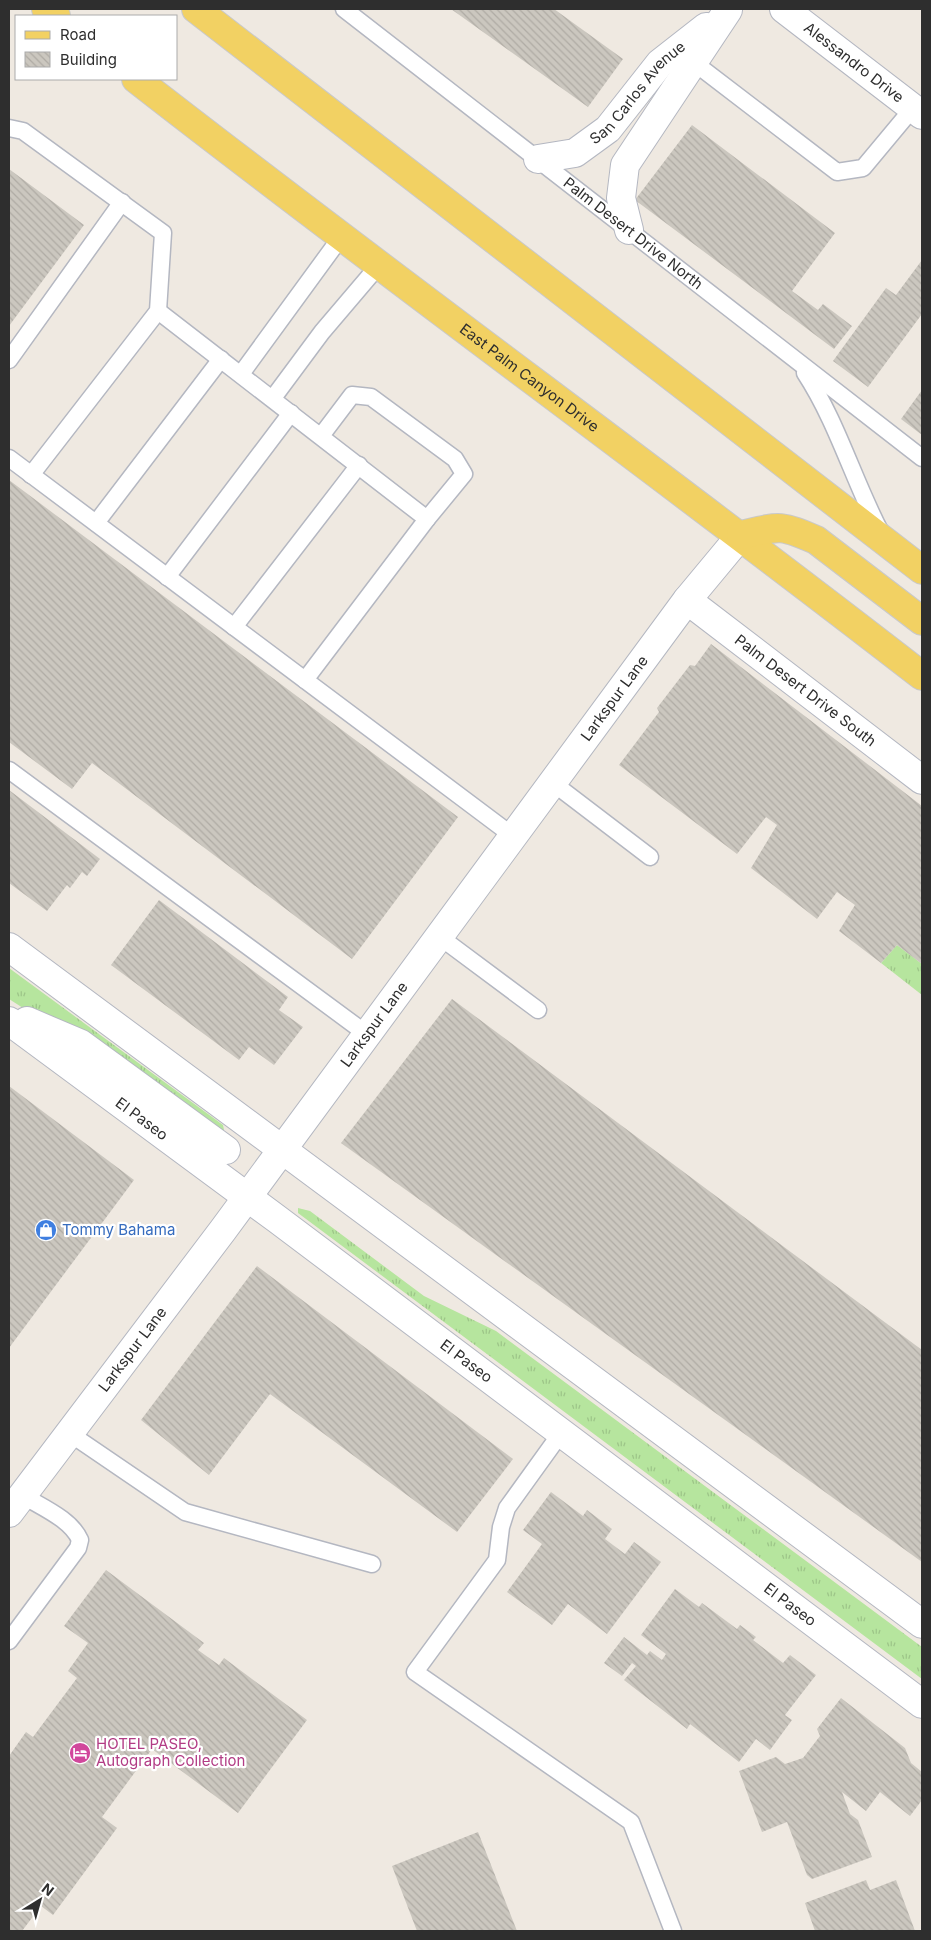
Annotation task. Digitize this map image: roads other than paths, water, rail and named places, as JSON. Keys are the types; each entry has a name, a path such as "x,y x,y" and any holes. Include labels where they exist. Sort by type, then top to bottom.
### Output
{"main road":[{"path":"196,9 922,570"},
{"name":"East Palm Canyon Drive","path":"137,80 341,237 741,536 922,676"},
{"path":"741,536 778,526 797,531 816,540 922,620"}],"street":[{"name":"San Carlos Avenue","path":"538,159 575,153 608,129 660,63 728,9"},
{"path":"629,230 621,198 625,165 728,9"},
{"name":"Alessandro Drive","path":"784,9 918,111"},
{"name":"Larkspur Lane","path":"16,1504 248,1197 687,600 741,536"},
{"name":"Palm Desert Drive South","path":"687,600 922,780"},
{"path":"9,947 922,1624"},
{"path":"9,1011 38,1027 82,1044 226,1150"},
{"name":"El Paseo","path":"9,1021 248,1197 922,1704"}],"lane":[{"name":"Palm Desert Drive North","path":"344,9 922,458"},
{"path":"692,61 838,172 863,168 918,111"},
{"path":"9,128 23,131 122,202 162,234 158,311 31,475"},
{"path":"9,360 122,202"},
{"path":"241,374 341,237"},
{"path":"272,398 322,332 379,265"},
{"path":"158,311 427,519"},
{"path":"96,523 221,360"},
{"path":"797,361 822,400 862,497 886,542"},
{"path":"305,680 427,519 464,474 455,459 371,397 352,395 321,436"},
{"path":"167,577 291,413"},
{"path":"9,458 513,836"},
{"path":"234,627 358,465"},
{"path":"9,770 368,1035"},
{"path":"553,782 650,857"},
{"path":"440,937 538,1010"},
{"path":"70,1433 185,1512 372,1564"},
{"path":"561,1433 506,1508 500,1527 497,1560 415,1672 631,1822 673,1931"},
{"path":"9,1641 78,1548 80,1540 77,1532 68,1523 16,1504"}],"place":[{"name":"Tommy Bahama","path":"46,1230"},
{"name":"HOTEL PASEO, Autograph Collection","path":"80,1753"}]}
